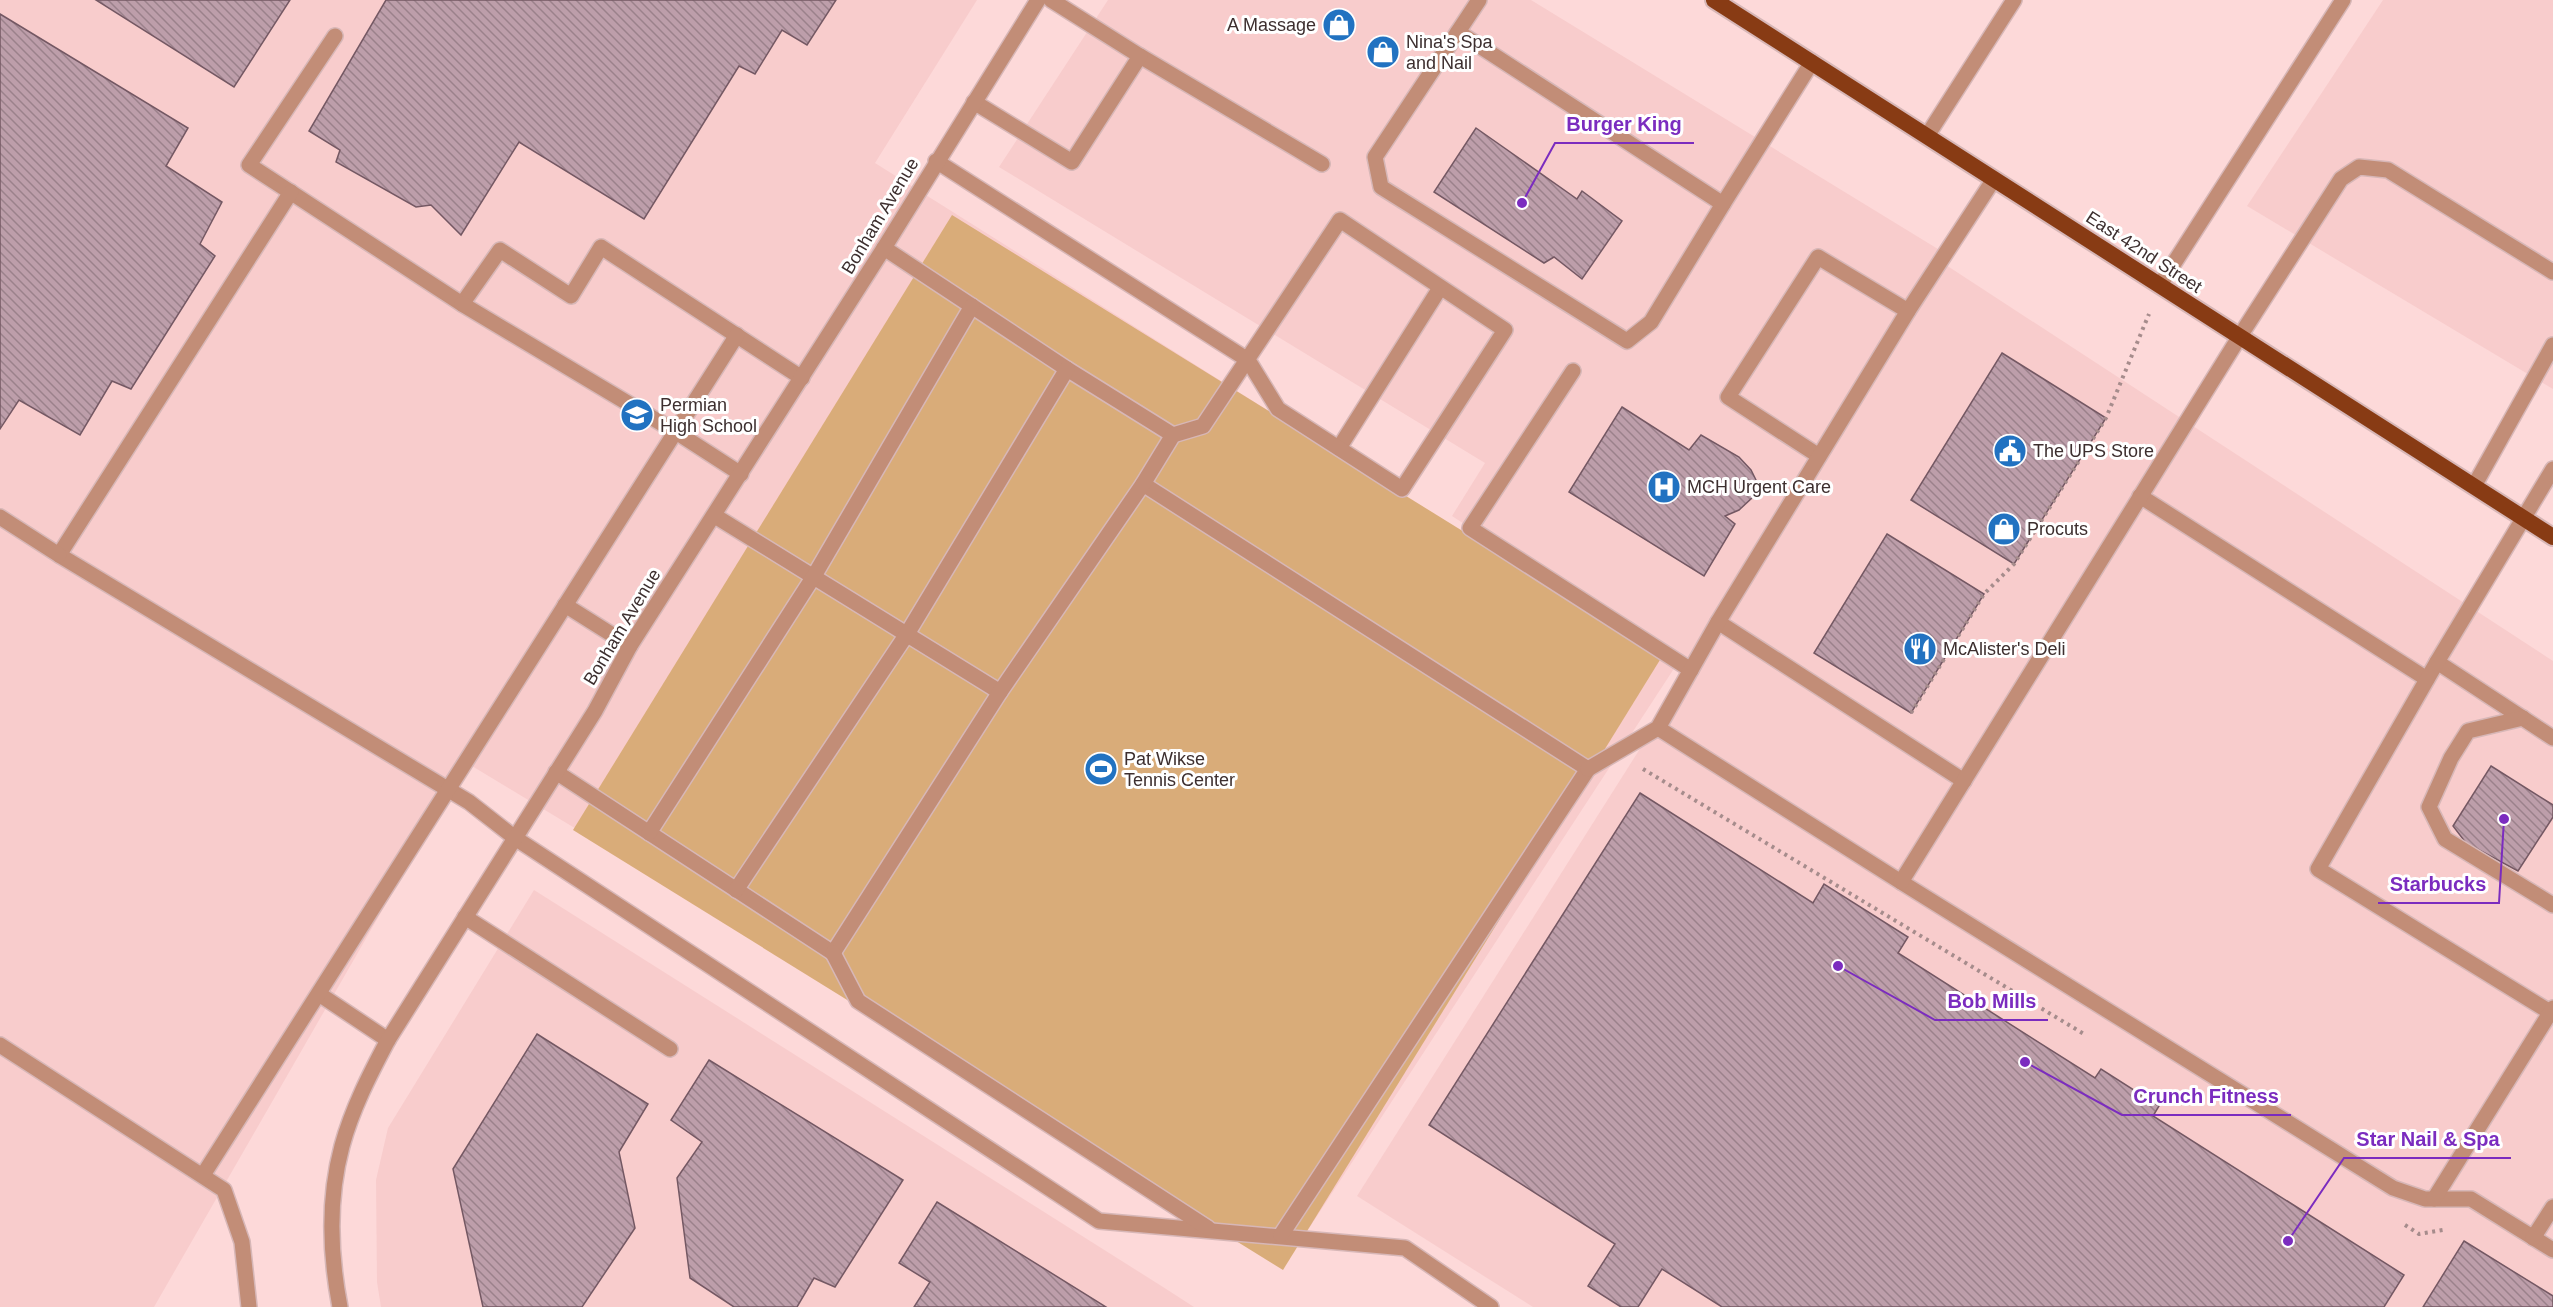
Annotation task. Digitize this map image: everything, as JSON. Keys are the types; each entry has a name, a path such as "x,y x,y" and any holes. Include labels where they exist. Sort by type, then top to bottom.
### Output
{"highway":[{"name":"East 42nd Street","path":"1714,0 2553,537"}],"street":[{"name":"Bonham Avenue","path":"340,1307 333,1253 333,1195 342,1146 365,1084 388,1040 595,711 630,646 715,516 1038,0"},
{"path":"1051,0 1140,56 1323,164"},
{"path":"1479,0 1375,156 1381,187 1627,341 1651,322 1812,62"},
{"path":"1927,136 2014,0"},
{"path":"2160,285 2343,0"},
{"path":"1458,33 1723,204"},
{"path":"335,36 249,165 462,304 676,432 741,474"},
{"path":"974,102 1072,162 1140,56"},
{"path":"833,953 1000,692 1143,484 1173,435 1203,426 1248,360 1340,220 1505,330 1402,489 1278,409 1248,360 936,161"},
{"path":"1901,882 2240,336 2341,179 2359,167 2388,170 2553,272"},
{"path":"1281,1235 1588,769 1658,728 1718,622 1819,456 1908,311 1994,179"},
{"path":"59,555 291,192"},
{"path":"462,304 500,250 571,296 601,247 802,378"},
{"path":"884,248 1067,369 1173,435"},
{"path":"1819,456 1728,397 1818,257 1908,311"},
{"path":"1339,448 1440,288"},
{"path":"649,833 814,576 972,306"},
{"path":"203,1175 737,335"},
{"path":"2474,486 2553,345"},
{"path":"736,890 907,634 1067,369"},
{"path":"1573,371 1470,528 1691,670"},
{"path":"2434,1200 2552,1010 2318,869 2437,662 2553,470"},
{"path":"1143,484 1588,769"},
{"path":"2140,496 2427,679"},
{"path":"715,516 1000,692"},
{"path":"0,517 59,555 469,802 515,838 1099,1221 1281,1235 1405,1248 1491,1307"},
{"path":"565,605 630,646"},
{"path":"1718,622 1964,781"},
{"path":"2437,662 2553,738"},
{"path":"2523,718 2468,731 2451,758 2429,807 2445,839 2553,905"},
{"path":"1658,728 2393,1188 2425,1199 2471,1199 2553,1250"},
{"path":"555,772 833,953 858,1001 1209,1229"},
{"path":"465,917 670,1048"},
{"path":"319,994 388,1040"},
{"path":"0,1045 224,1190 242,1242 249,1307"},
{"path":"2533,1238 2553,1207"}],"path":[{"path":"1911,713 1984,594 2014,564 2106,418 2160,285"}],"shaded area":[{"name":"Permian High School","path":"0,0 977,0 875,163 1675,667 1289,1259 467,763 154,1307 0,1307"},
{"path":"1108,0 1531,0 1951,257 1687,669 1452,516 1485,463 999,167"},
{"path":"2383,0 2553,0 2553,389 2247,206"},
{"name":"Pat Wikse Tennis Center","path":"952,215 1663,655 1283,1270 573,830"},
{"path":"1946,265 2553,661 2553,1307 1533,1307 1357,1196"},
{"path":"534,890 1194,1307 381,1307 377,1282 376,1180 388,1128"}],"building":[{"path":"96,0 290,0 234,87"},
{"path":"386,0 836,0 807,45 782,30 755,74 739,66 644,219 519,142 461,235 431,205 416,207 336,162 340,150 309,131"},
{"path":"0,14 188,128 166,166 222,202 200,244 215,256 131,389 112,381 80,435 19,400 0,429"},
{"path":"1476,128 1577,199 1582,191 1622,221 1582,279 1554,257 1544,263 1434,192"},
{"path":"2002,353 2106,418 2014,564 1911,500"},
{"name":"MCH Urgent Care","path":"1622,407 1689,450 1701,435 1739,457 1751,470 1757,482 1754,496 1739,510 1725,516 1735,524 1704,576 1569,492"},
{"path":"1887,534 1984,594 1911,713 1814,653"},
{"path":"2491,766 2553,805 2553,817 2518,871 2466,843 2453,826"},
{"path":"1640,793 1813,903 1824,884 1908,937 1898,953 2095,1078 2101,1069 2159,1106 2153,1116 2404,1275 2384,1307 1722,1307 1662,1269 1638,1307 1621,1307 1588,1286 1615,1244 1429,1125"},
{"path":"537,1034 648,1104 619,1152 635,1228 582,1307 483,1307 453,1169"},
{"path":"709,1060 903,1180 835,1287 814,1278 797,1307 734,1307 690,1278 677,1178 702,1142 671,1120"},
{"path":"937,1202 1106,1307 914,1307 930,1282 899,1263"},
{"path":"2464,1241 2553,1296 2553,1307 2423,1307"}],"place":[{"name":"A Massage","path":"1339,25"},
{"name":"Nina's Spa and Nail","path":"1383,52"},
{"name":"Burger King","path":"1522,203"},
{"name":"Permian High School","path":"637,415"},
{"name":"The UPS Store","path":"2010,451"},
{"name":"MCH Urgent Care","path":"1664,487"},
{"name":"Procuts","path":"2004,529"},
{"name":"McAlister's Deli","path":"1920,649"},
{"name":"Pat Wikse Tennis Center","path":"1101,769"},
{"name":"Starbucks","path":"2504,819"},
{"name":"Bob Mills","path":"1838,966"},
{"name":"Crunch Fitness","path":"2025,1062"},
{"name":"Star Nail & Spa","path":"2288,1241"}]}
